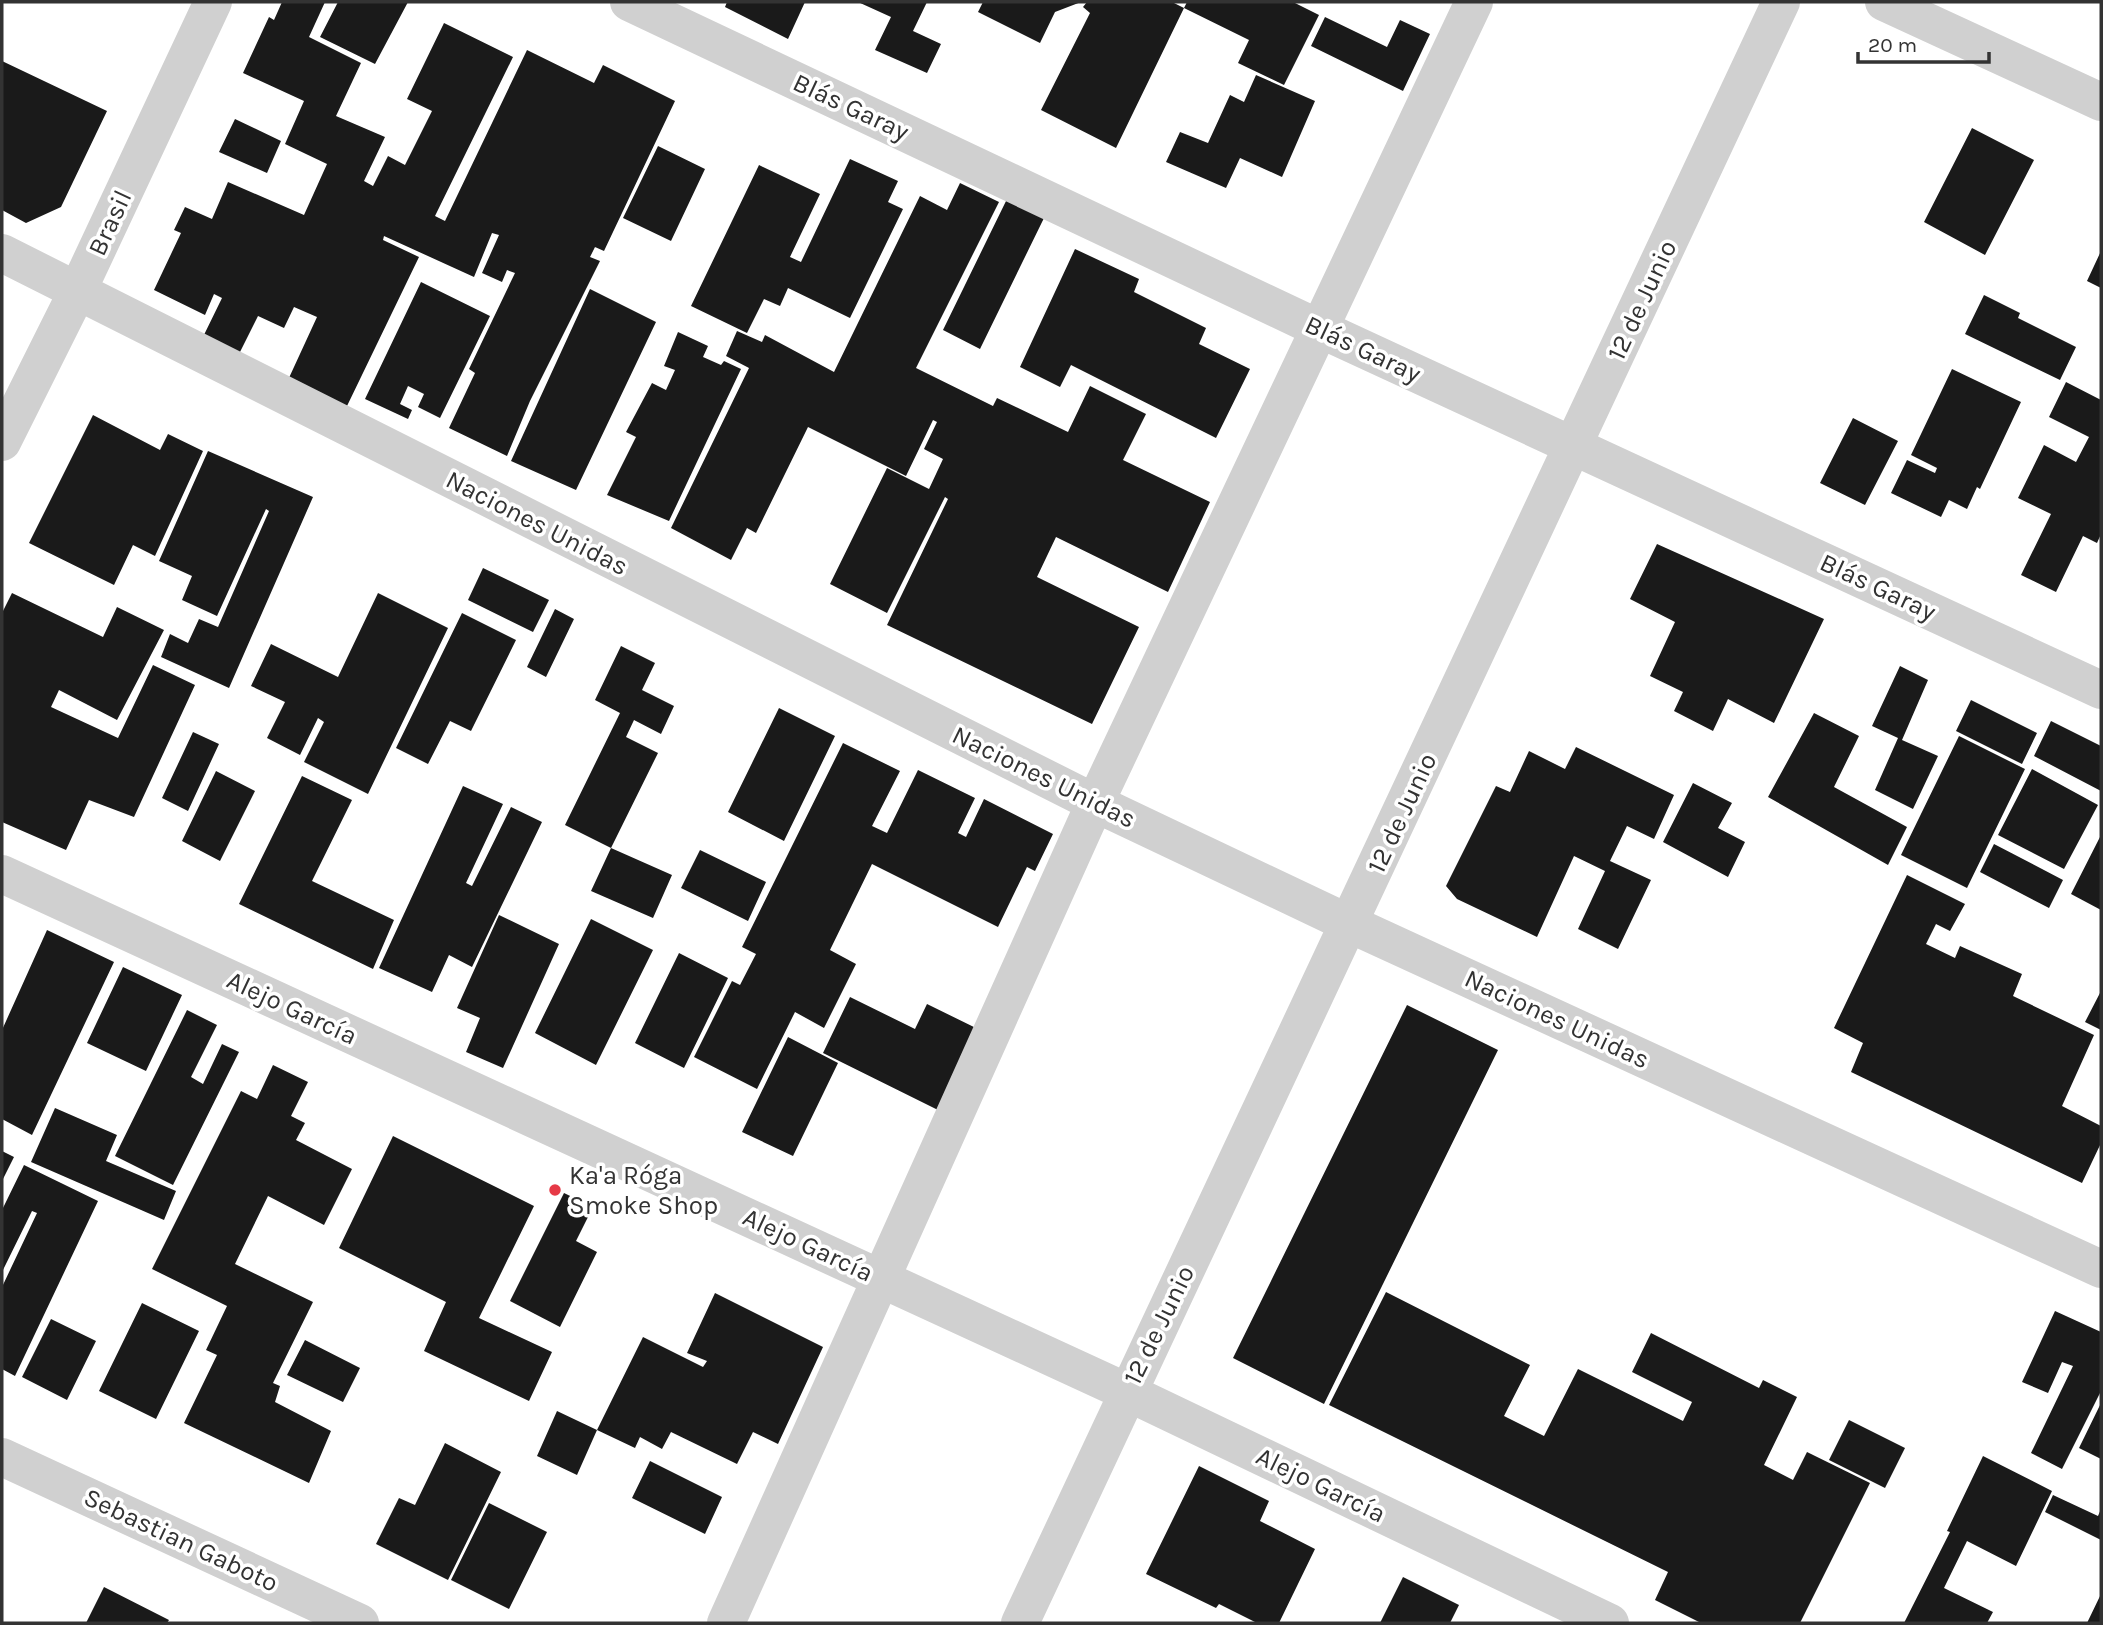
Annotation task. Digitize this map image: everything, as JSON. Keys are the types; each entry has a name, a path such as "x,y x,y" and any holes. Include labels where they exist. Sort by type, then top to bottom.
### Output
{"street":[{"name":"Brasil","path":"2,442 77,292 213,2"},
{"name":"Blás Garay","path":"629,2 1318,328 2101,690"},
{"path":"726,1623 1095,803 1474,2"},
{"name":"12 de Junio","path":"1020,1623 1781,2"},
{"path":"1884,2 2101,102"},
{"name":"Naciones Unidas","path":"2,253 1095,803 1350,924 2101,1269"},
{"name":"Alejo García","path":"2,874 1127,1392 1610,1623"},
{"name":"Sebastian Gaboto","path":"2,1457 360,1623"}],"building":[{"path":"282,2 325,2 309,37 361,63 336,116 385,137 364,181 373,186 388,156 405,165 432,111 407,99 444,23 513,57 435,216 445,221 527,50 594,83 603,65 675,101 604,251 595,247 590,257 600,261 530,401 507,456 449,428 475,373 469,369 515,273 507,270 502,282 482,273 499,235 492,233 474,277 384,236 383,240 419,257 347,406 288,380 317,317 294,307 284,328 258,316 237,358 201,341 222,298 214,294 205,315 154,290 181,233 174,230 185,207 212,219 228,182 304,215 327,164 285,144 304,101 243,73 269,17 274,20"},
{"path":"338,2 408,2 375,64 320,37"},
{"path":"727,2 805,2 788,39 725,7"},
{"path":"858,2 927,2 913,31 941,44 927,73 875,50 891,17"},
{"path":"983,2 1081,2 1055,12 1040,43 978,12"},
{"path":"1087,2 1172,2 1184,8 1116,148 1041,110 1090,13 1083,7"},
{"path":"1187,2 1293,2 1319,15 1284,85 1238,63 1249,40 1184,8"},
{"path":"1325,17 1387,47 1400,20 1430,34 1403,91 1311,46"},
{"path":"2,61 107,111 61,207 26,223 2,210"},
{"path":"1256,75 1315,101 1282,177 1240,158 1226,188 1166,162 1180,132 1208,143 1230,95 1244,102"},
{"path":"235,119 281,141 267,173 219,152"},
{"path":"1972,128 2034,160 1985,255 1924,222"},
{"path":"658,146 705,169 671,241 623,218"},
{"path":"850,159 898,181 888,202 903,209 850,318 788,288 780,306 764,299 747,333 691,306 759,165 820,194 790,257 801,262"},
{"path":"960,183 999,202 916,368 993,406 997,398 1068,432 1090,386 1146,414 1123,460 1210,502 1168,592 1056,537 1037,577 1139,627 1092,724 887,625 948,499 945,497 887,613 830,584 887,468 929,489 943,459 924,449 937,422 933,420 906,476 808,427 756,533 747,528 731,560 671,528 749,368 726,356 737,331 762,342 765,335 834,372 920,196 947,210"},
{"path":"1007,199 1044,218 980,349 943,330"},
{"path":"1075,249 1139,279 1134,292 1206,328 1199,344 1250,369 1216,438 1071,365 1060,387 1020,367"},
{"path":"2101,251 2101,288 2087,281"},
{"path":"421,282 490,316 440,418 418,407 424,394 408,386 400,404 412,410 408,419 365,399"},
{"path":"590,289 656,322 576,490 511,461"},
{"path":"1984,295 2020,313 2018,318 2076,347 2060,380 1965,334"},
{"path":"678,332 708,346 703,357 721,365 724,361 741,369 669,521 607,495 636,437 626,432 652,383 666,390 675,370 664,366"},
{"path":"1952,369 2021,402 1980,489 1977,487 1967,509 1949,500 1941,517 1891,493 1907,460 1935,473 1937,468 1911,455"},
{"path":"2066,382 2101,400 2101,534 2097,543 2083,536 2056,592 2021,575 2051,514 2018,498 2044,445 2076,462 2089,437 2049,417"},
{"path":"93,415 160,450 168,434 203,451 155,556 133,545 114,585 29,543"},
{"path":"1853,418 1898,441 1865,505 1820,483"},
{"path":"208,451 313,497 229,688 161,657 170,634 188,643 199,619 218,627 269,511 266,509 217,616 182,600 192,576 159,561"},
{"path":"1657,544 1824,619 1774,723 1728,699 1713,731 1674,711 1683,692 1650,676 1675,622 1630,599"},
{"path":"483,568 549,600 533,632 468,600"},
{"path":"12,593 103,637 117,607 164,630 117,720 59,690 51,707 118,738 153,665 195,685 134,817 89,800 66,850 2,822 2,613"},
{"path":"378,593 448,628 368,794 304,762 324,722 318,718 300,755 267,738 285,702 251,686 271,644 338,677"},
{"path":"555,609 574,619 546,677 527,667"},
{"path":"462,613 516,640 471,731 450,721 428,764 396,748"},
{"path":"621,646 655,663 642,690 674,706 661,734 634,720 626,737 658,753 611,848 565,825 620,713 595,700"},
{"path":"1900,666 1928,680 1902,740 1938,756 1913,809 1875,790 1898,738 1872,726"},
{"path":"1971,700 2037,733 2022,764 1956,731"},
{"path":"779,708 835,736 784,841 728,812"},
{"path":"1814,713 1859,736 1834,787 1907,827 1888,865 1768,797"},
{"path":"2051,721 2101,746 2101,791 2034,756"},
{"path":"193,732 219,744 188,811 162,798"},
{"path":"1959,736 2025,769 1967,888 1901,855"},
{"path":"843,743 900,771 872,826 887,833 918,770 975,798 958,833 966,837 984,799 1053,834 1035,871 1027,867 998,927 872,864 830,950 856,964 824,1028 795,1012 757,1089 694,1057 732,981 740,985 756,954 742,947"},
{"path":"1576,747 1674,795 1654,839 1627,826 1610,861 1651,880 1618,949 1578,929 1605,871 1574,856 1537,937 1457,899 1446,886 1496,786 1510,792 1529,751 1565,769"},
{"path":"2032,769 2098,805 2064,869 1998,835"},
{"path":"216,771 255,791 220,861 182,841"},
{"path":"302,776 352,800 312,881 394,920 373,969 239,904"},
{"path":"1693,783 1732,803 1718,828 1745,842 1728,877 1663,842"},
{"path":"463,786 503,804 466,883 472,886 511,807 542,822 472,967 449,955 432,992 379,968"},
{"path":"2101,835 2101,910 2071,894"},
{"path":"1994,844 2063,880 2049,908 1980,872"},
{"path":"611,848 672,875 653,918 591,891"},
{"path":"700,850 766,882 748,921 681,888"},
{"path":"1907,875 1965,904 1950,931 1936,924 1926,944 1955,958 1960,946 2022,974 2013,996 2094,1035 2062,1106 2101,1126 2101,1143 2082,1183 1851,1072 1863,1043 1834,1028"},
{"path":"499,915 559,944 503,1068 466,1052 480,1018 457,1008"},
{"path":"591,919 653,950 596,1065 535,1033"},
{"path":"47,930 114,962 32,1135 2,1119 2,1030"},
{"path":"679,953 728,978 684,1068 635,1043"},
{"path":"123,967 182,995 146,1071 87,1043"},
{"path":"2101,991 2101,1030 2085,1022"},
{"path":"850,997 915,1029 927,1004 980,1030 940,1111 823,1053"},
{"path":"1407,1005 1498,1050 1324,1404 1233,1358"},
{"path":"187,1010 217,1025 191,1077 203,1084 222,1044 239,1052 173,1185 115,1156"},
{"path":"788,1037 838,1063 793,1156 742,1132"},
{"path":"273,1065 308,1082 291,1116 305,1123 296,1140 352,1169 324,1225 268,1196 235,1264 313,1302 273,1383 280,1386 275,1402 331,1431 309,1483 184,1423 217,1355 206,1350 227,1306 152,1269 241,1091 257,1099"},
{"path":"55,1108 117,1135 106,1161 176,1191 164,1220 31,1162"},
{"path":"393,1136 534,1206 479,1318 552,1352 529,1401 424,1351 446,1302 339,1248"},
{"path":"2,1151 14,1157 2,1181"},
{"path":"24,1165 98,1201 15,1376 2,1369 2,1287 37,1213 32,1211 2,1272 2,1210"},
{"path":"564,1193 593,1207 576,1241 597,1252 560,1327 510,1301"},
{"path":"1386,1292 1530,1365 1504,1416 1544,1436 1578,1369 1683,1421 1692,1402 1632,1372 1651,1333 1759,1388 1763,1380 1797,1397 1764,1465 1793,1480 1807,1452 1870,1483 1800,1623 1701,1623 1655,1600 1668,1572 1329,1405"},
{"path":"715,1293 823,1347 778,1444 753,1432 737,1464 671,1432 662,1449 640,1437 635,1448 597,1430 643,1337 703,1367 707,1361 687,1353"},
{"path":"142,1303 199,1331 156,1419 99,1391"},
{"path":"2055,1311 2101,1332 2101,1391 2062,1469 2031,1453 2073,1366 2062,1362 2048,1393 2022,1382"},
{"path":"51,1319 96,1341 67,1400 22,1377"},
{"path":"305,1340 360,1368 343,1402 287,1375"},
{"path":"2101,1403 2101,1459 2079,1448"},
{"path":"557,1411 597,1430 577,1475 537,1456"},
{"path":"1849,1420 1905,1448 1885,1488 1829,1460"},
{"path":"445,1443 501,1472 448,1580 376,1544 399,1498 415,1505"},
{"path":"1983,1456 2052,1491 2016,1566 1967,1541 1944,1588 1993,1612 1987,1623 1904,1623 1950,1532 1947,1531"},
{"path":"650,1461 722,1497 705,1534 632,1498"},
{"path":"1199,1466 1269,1501 1260,1521 1315,1549 1279,1623 1257,1623 1219,1604 1216,1608 1146,1574"},
{"path":"2053,1495 2098,1516 2101,1509 2101,1540 2045,1512"},
{"path":"489,1503 547,1532 509,1609 451,1580"},
{"path":"1403,1577 1459,1605 1450,1623 1380,1623"},
{"path":"104,1587 169,1620 167,1623 86,1623"},
{"path":"2101,1594 2101,1623 2087,1623"}],"place":[{"name":"Ka'a Róga Smoke Shop","path":"555,1190"}]}
